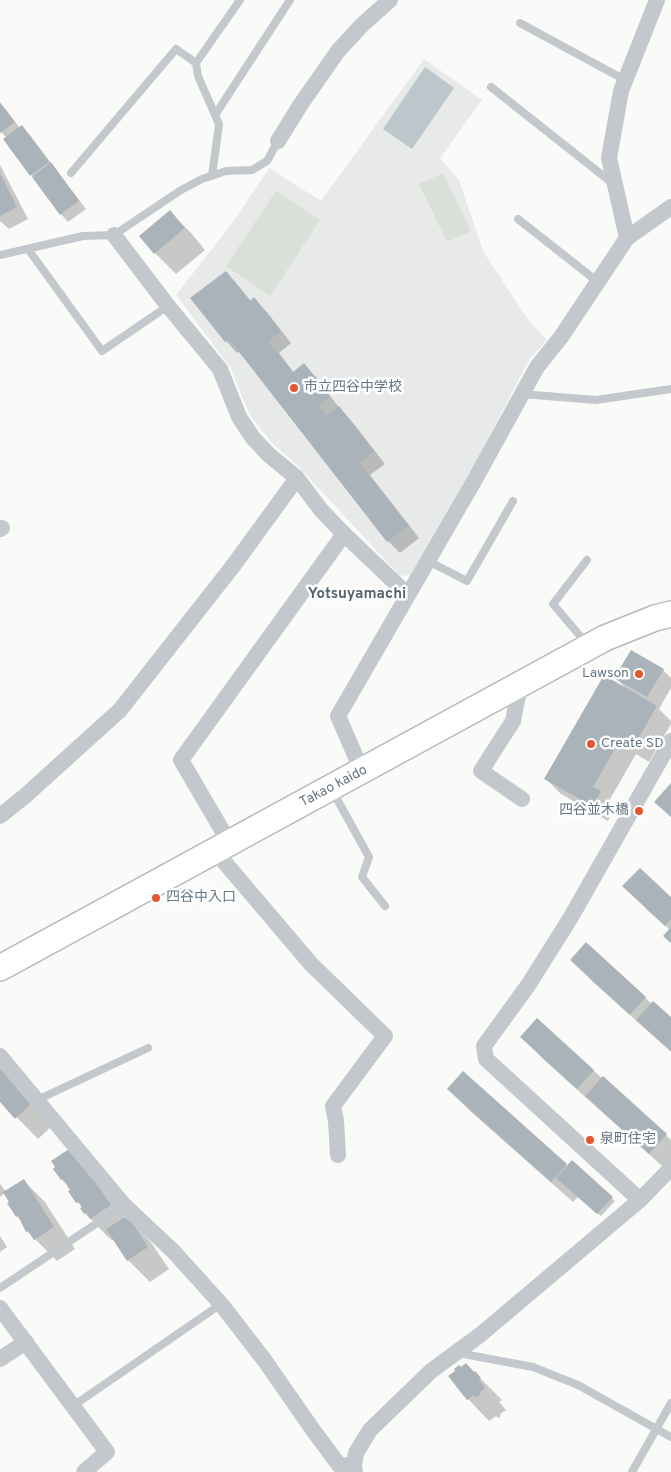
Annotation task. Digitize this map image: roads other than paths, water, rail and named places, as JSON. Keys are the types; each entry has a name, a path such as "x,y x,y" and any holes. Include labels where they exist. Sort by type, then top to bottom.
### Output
{"main road":[{"name":"Takao kaido","path":"0,968 589,647 613,635 671,614"}],"street":[{"path":"278,141 338,51 362,25 390,0"},
{"path":"627,238 608,158 621,91 657,0"},
{"path":"362,771 338,716 537,367 561,337 627,238 671,207"},
{"path":"114,235 168,306 220,369 239,417 253,438 269,455 297,478 321,510 408,595"},
{"path":"0,816 25,796 120,710 234,566 297,478"},
{"path":"338,1155 333,1106 385,1036 311,964 222,846 181,760 344,534"},
{"path":"520,685 513,721 481,772 522,799"},
{"path":"640,1200 486,1059 484,1046 529,984 571,918 671,741"},
{"path":"0,1056 124,1205 172,1251 221,1304 345,1469 370,1430 431,1371 480,1335 640,1200 671,1168"},
{"path":"0,1308 107,1452 84,1472"},
{"path":"0,1359 26,1342"}],"lane":[{"path":"212,176 219,124 198,76 196,63 240,0"},
{"path":"215,115 290,0"},
{"path":"520,23 625,80"},
{"path":"71,173 176,49 196,63"},
{"path":"491,87 615,185"},
{"path":"0,255 83,236 114,235 181,190 226,171 252,170 266,161 278,141"},
{"path":"518,219 598,282"},
{"path":"28,248 102,351 168,306"},
{"path":"522,394 596,400 671,389"},
{"path":"428,561 467,581 513,501"},
{"path":"587,560 553,604 589,647"},
{"path":"331,788 369,857 362,877 385,906"},
{"path":"37,1100 148,1048"},
{"path":"0,1288 124,1205"},
{"path":"73,1406 221,1304"},
{"path":"456,1353 533,1367 578,1385 671,1437"},
{"path":"632,1472 671,1403"}],"place":[{"name":"市立四谷中学校","path":"294,388"},
{"name":"Lawson","path":"639,674"},
{"name":"Create SD","path":"591,744"},
{"name":"四谷並木橋","path":"639,811"},
{"name":"四谷中入口","path":"156,898"},
{"name":"泉町住宅","path":"590,1140"}],"district":[{"name":"Yotsuyamachi","path":"357,595"}]}
